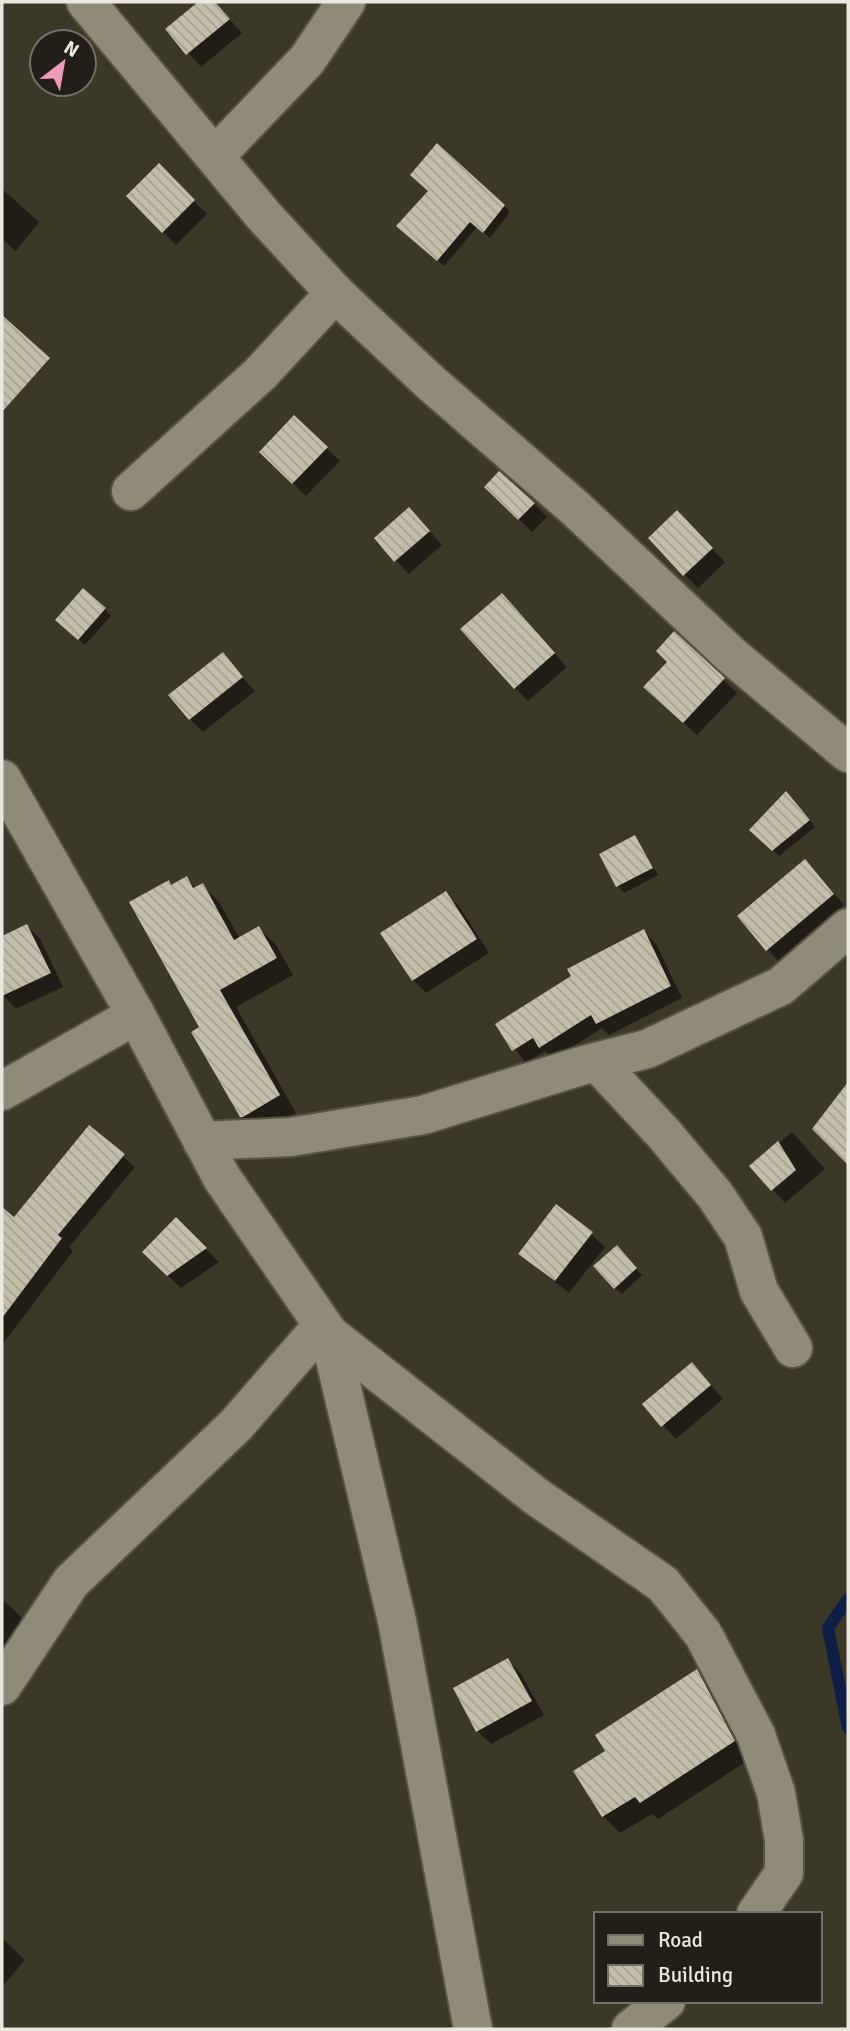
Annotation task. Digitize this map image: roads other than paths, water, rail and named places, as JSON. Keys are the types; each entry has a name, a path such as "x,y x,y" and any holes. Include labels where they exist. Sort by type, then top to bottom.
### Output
{"street":[{"path":"86,2 216,155 264,216 335,293 431,383 575,508 731,655 848,753"},
{"path":"216,155 307,60 346,2"},
{"path":"131,491 260,374 335,293"},
{"path":"2,779 136,1015 222,1178 325,1330 537,1497 663,1584 703,1634 756,1735 776,1793 784,1840 784,1873 757,1912"},
{"path":"202,1141 291,1137 423,1115 648,1049 782,986 848,928"},
{"path":"2,1091 136,1015"},
{"path":"597,1062 664,1134 729,1216 743,1237 760,1292 793,1349"},
{"path":"2,1686 71,1582 236,1425 325,1330"},
{"path":"325,1330 397,1621 472,2029"},
{"path":"631,2029 664,2003"}],"waterway":[{"path":"848,1599 828,1628 848,1728"}]}
